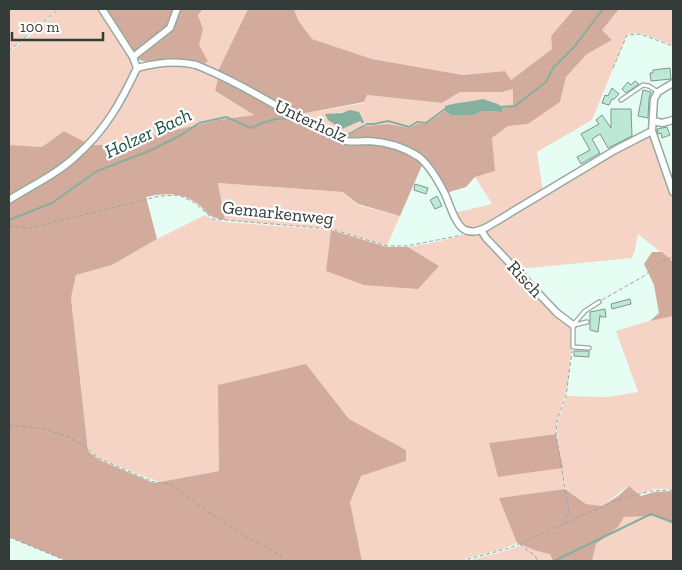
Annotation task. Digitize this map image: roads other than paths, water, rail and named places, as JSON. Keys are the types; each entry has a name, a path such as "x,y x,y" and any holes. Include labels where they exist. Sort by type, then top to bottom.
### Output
{"street":[{"path":"9,200 61,168 76,156 115,112 137,68 133,57 102,9"},
{"path":"133,57 170,28 176,9"},
{"name":"Unterholz","path":"137,68 182,62 196,65 344,141 378,142 396,146 414,154 424,161 435,177 457,224 465,230 481,230"},
{"path":"673,83 658,92 654,99 652,121 652,131 673,192"},
{"path":"652,121 662,123 673,120"},
{"path":"481,230 608,154 652,131"},
{"name":"Risch","path":"481,230 486,238 549,305 573,325"}],"lane":[{"path":"622,100 643,85 650,86 658,92"},
{"path":"590,348 573,347 573,325 585,310 599,302"},
{"path":"573,325 588,322"}],"waterway":[{"name":"Holzer Bach","path":"500,107 515,106 546,82 553,68 574,47 603,9"},
{"name":"Holzer Bach","path":"317,121 333,133 349,134 367,124 388,121 409,127 417,122 426,123 445,109"},
{"name":"Holzer Bach","path":"9,220 52,203 97,171 149,151 181,135 199,123 226,117 251,128 279,119 297,121"},
{"path":"554,561 651,514 673,522"}]}
